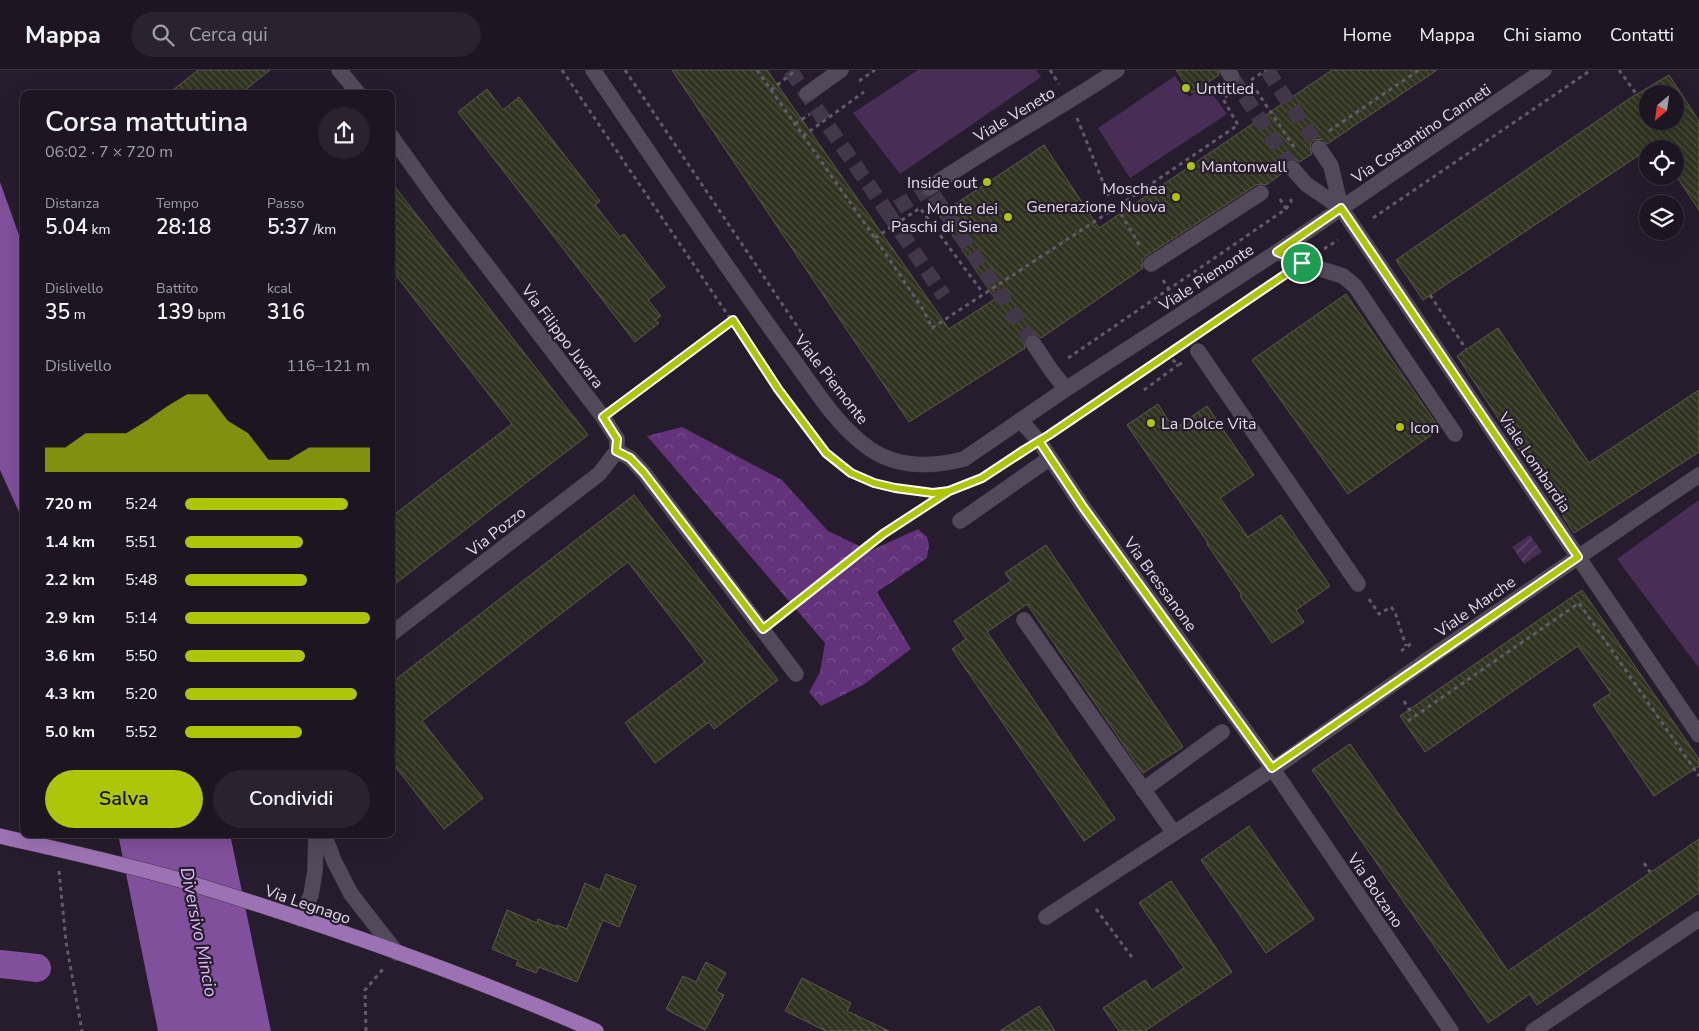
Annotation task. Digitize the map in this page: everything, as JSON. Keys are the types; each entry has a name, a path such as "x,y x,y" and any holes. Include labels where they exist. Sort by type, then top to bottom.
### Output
{"main road":[{"name":"Via Legnago","path":"0,836 179,880 300,919 456,974 596,1031"}],"street":[{"path":"339,70 355,90"},
{"name":"Viale Piemonte","path":"593,70 737,282 841,423 870,449 886,458 905,463 945,464 964,459 1066,389 1277,252 1341,208"},
{"path":"807,94 841,70"},
{"name":"Viale Veneto","path":"929,188 1071,101 1117,70"},
{"name":"Via Costantino Canneti","path":"1341,208 1544,70"},
{"name":"Via Filippo Juvara","path":"395,142 603,417 617,439 616,451"},
{"name":"Viale Lombardia","path":"1320,142 1331,166 1341,208 1699,735"},
{"name":"Viale Lombardia","path":"1292,168 1306,184 1341,208"},
{"path":"1151,264 1261,193"},
{"path":"1277,252 1302,263 1343,276 1355,286 1455,434"},
{"path":"1033,343 1066,389"},
{"path":"1198,351 1358,584"},
{"name":"Via Bressanone","path":"1021,421 1039,441 1089,515 1272,768"},
{"path":"616,451 630,458 644,473 796,674"},
{"name":"Via Pozzo","path":"395,631 599,474 616,451"},
{"path":"960,521 1050,458"},
{"name":"Viale Marche","path":"1046,917 1272,768 1699,475"},
{"path":"1024,620 1174,833"},
{"path":"1143,790 1222,732"},
{"name":"Via Bolzano","path":"1272,768 1451,1031"},
{"path":"300,919 310,895 315,871 316,838"},
{"path":"325,838 334,861 351,894 397,953"},
{"path":"1533,1031 1699,919"}],"path":[{"path":"562,70 802,423 826,453 851,473 874,483 933,493 949,491"},
{"path":"625,70 803,335"},
{"path":"757,70 875,238 924,311 932,328 1238,125 1223,99 1230,95"},
{"path":"771,90 796,70"},
{"path":"1050,70 1071,101 1109,197"},
{"path":"1266,70 1250,81 1297,152"},
{"path":"1320,142 1419,70"},
{"path":"1199,332 1302,263 1356,230 1591,70"},
{"path":"1619,70 1637,95"},
{"path":"803,136 864,92"},
{"path":"1051,370 1286,209 1291,202 1291,195"},
{"path":"1280,198 1286,209"},
{"path":"875,238 920,208 983,293"},
{"path":"1430,295 1466,349"},
{"path":"603,417 733,320"},
{"path":"1039,441 1182,344"},
{"path":"1144,390 1178,365"},
{"path":"763,629 883,534 949,491 989,474"},
{"path":"1358,584 1379,614 1391,607 1395,612 1406,646"},
{"path":"1408,721 1579,603 1699,776"},
{"path":"57,850 66,942 82,1031"},
{"path":"1644,863 1650,872"},
{"path":"1084,892 1134,960"},
{"path":"366,1031 365,990 397,953"}],"shaded area":[{"path":"918,70 1036,70 1041,77 900,174 853,113"},
{"path":"1175,76 1189,97 1206,85 1227,114 1130,178 1098,128"},
{"path":"1699,500 1699,668 1617,559"},
{"path":"1530,535 1542,552 1524,564 1512,547"}],"green space":[{"path":"682,427 782,480 828,531 870,551 918,529 927,537 929,545 927,558 877,592 911,649 863,685 821,706 809,692 820,672 825,643 647,436"}],"water":[{"path":"0,182 20,238 20,514 0,470"},
{"name":"Diversivo Mincio","path":"119,838 231,838 271,1031 158,1031"}],"building":[{"path":"198,70 270,70 245,90 173,90"},
{"path":"672,70 767,70 949,329 995,299 939,215 1044,145 1099,228 1332,70 1437,70 1327,144 1323,139 1314,140 1310,148 1312,154 1299,162 1295,159 1286,161 1283,165 1284,172 1266,185 1256,185 1146,256 1142,260 1143,268 1041,338 1037,334 1028,335 1024,339 1025,348 909,422"},
{"path":"1176,70 1218,70 1219,75 1192,93"},
{"path":"1669,75 1676,85 1652,85"},
{"path":"487,89 503,110 519,97 600,201 595,205 620,237 624,234 665,287 648,300 661,316 655,320 659,323 635,342 458,112"},
{"path":"1639,93 1639,130 1684,130 1684,98 1699,121 1699,210 1682,185 1684,185 1684,140 1639,140 1639,155 1423,300 1396,260"},
{"path":"395,187 588,435 395,584 395,514 512,424 395,274"},
{"path":"1346,294 1440,429 1348,494 1252,360"},
{"path":"1498,328 1589,463 1699,390 1699,452 1574,533 1457,356"},
{"path":"1158,404 1174,429 1207,406 1254,475 1220,498 1248,537 1281,515 1330,586 1296,610 1304,622 1272,643 1240,596 1242,595 1208,543 1127,425"},
{"path":"634,495 778,680 714,729 709,722 655,763 625,723 705,662 628,562 422,721 483,798 444,829 395,766 395,680"},
{"path":"1046,545 1183,747 1143,773 1027,604 987,632 1115,819 1084,841 952,649 966,639 954,621 1011,581 1005,573"},
{"path":"1582,590 1699,759 1699,766 1654,796 1593,705 1611,693 1578,646 1425,752 1400,716"},
{"path":"1350,744 1508,971 1699,839 1699,893 1537,1005 1530,994 1488,1023 1312,770"},
{"path":"1249,826 1314,919 1266,953 1201,860"},
{"path":"606,874 636,886 619,927 603,920 577,982 539,967 536,973 516,965 518,960 492,949 507,910 537,923 538,919 567,929 585,883 600,890"},
{"path":"1171,881 1232,972 1145,1031 1119,1031 1103,1008 1145,980 1152,990 1184,968 1139,903"},
{"path":"706,962 726,973 716,991 724,995 705,1030 666,1009 683,976 696,982"},
{"path":"802,978 851,1003 847,1011 889,1031 826,1031 785,1011"},
{"path":"1039,1006 1055,1031 1000,1031"}],"waterway":[{"path":"0,964 37,968"}],"tunnel":[{"path":"790,70 888,213 929,188 1033,343"},
{"path":"1267,70 1319,148"},
{"path":"1232,77 1292,168"},
{"path":"888,213 944,296"}],"place":[{"name":"Untitled","path":"1186,88"},
{"name":"Mantonwall","path":"1191,166"},
{"name":"Inside out","path":"987,182"},
{"name":"Moschea Generazione Nuova","path":"1176,197"},
{"name":"Monte dei Paschi di Siena","path":"1008,217"},
{"name":"La Dolce Vita","path":"1151,423"},
{"name":"Icon","path":"1400,427"}],"route":[{"path":"1302,263 1049,435 1024,450 982,478 949,491 933,493 895,488 874,483 851,473 826,453 802,423 733,320 603,417 617,439 616,451 630,458 638,465 763,629 883,534 949,491 982,478 1024,450 1039,441 1050,458 1083,507 1272,768 1578,557 1341,208 1277,252 1302,263"}]}
